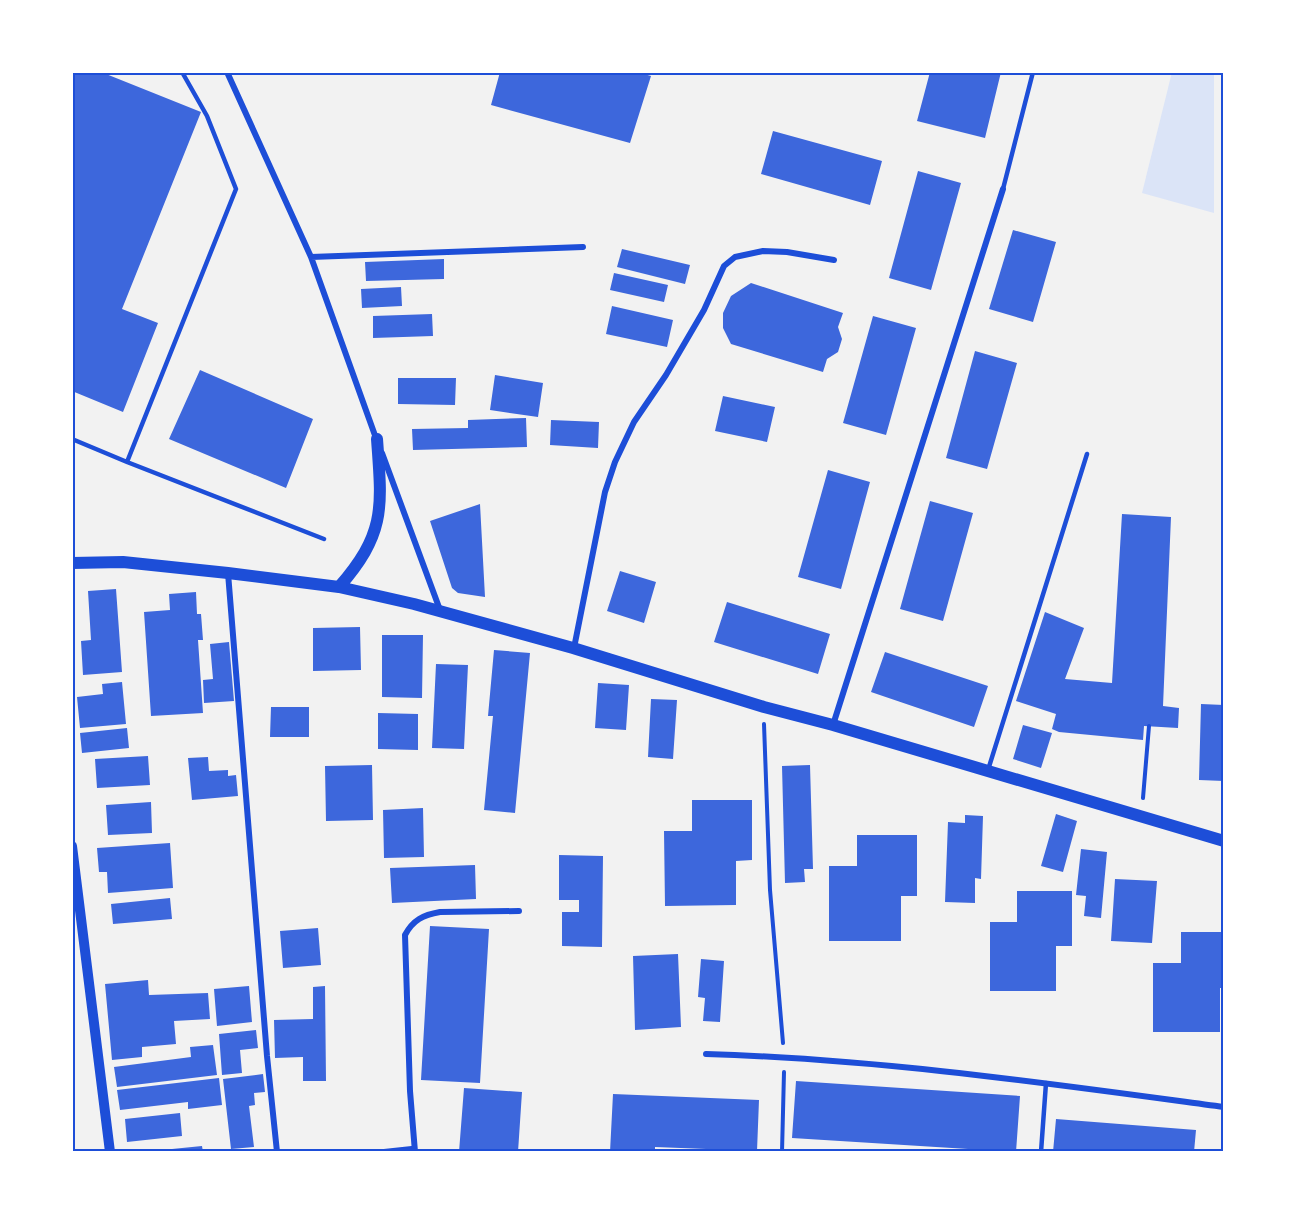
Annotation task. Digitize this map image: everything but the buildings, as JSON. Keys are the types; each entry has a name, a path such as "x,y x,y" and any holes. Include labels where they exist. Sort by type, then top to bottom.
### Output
{"main road":[{"path":"339,587 357,566 375,531 380,510 381,489 377,439"},
{"path":"72,563 123,562 339,587 440,610 1224,841"}],"street":[{"path":"227,72 311,257 440,610"},
{"path":"832,725 1003,189"},
{"path":"311,257 583,247"},
{"path":"573,648 605,492 615,462 634,422 704,310 724,266 735,257 763,251 787,252 834,260"},
{"path":"228,573 277,1152"},
{"path":"72,846 110,1152"},
{"path":"414,1150 405,935 418,919 428,914 519,911"},
{"path":"706,1054 784,1056 1046,1083 1224,1107"}],"lane":[{"path":"127,462 236,189 207,116 182,72"},
{"path":"1003,189 1033,72"},
{"path":"72,439 324,539"},
{"path":"988,770 1087,454"},
{"path":"1041,1152 1046,1083"},
{"path":"377,1152 414,1150"}],"path":[{"path":"764,707 770,890 784,1056 782,1152"},
{"path":"1142,816 1149,726"}],"shaded area":[{"path":"1172,72 1214,72 1214,213 1142,193"}]}
